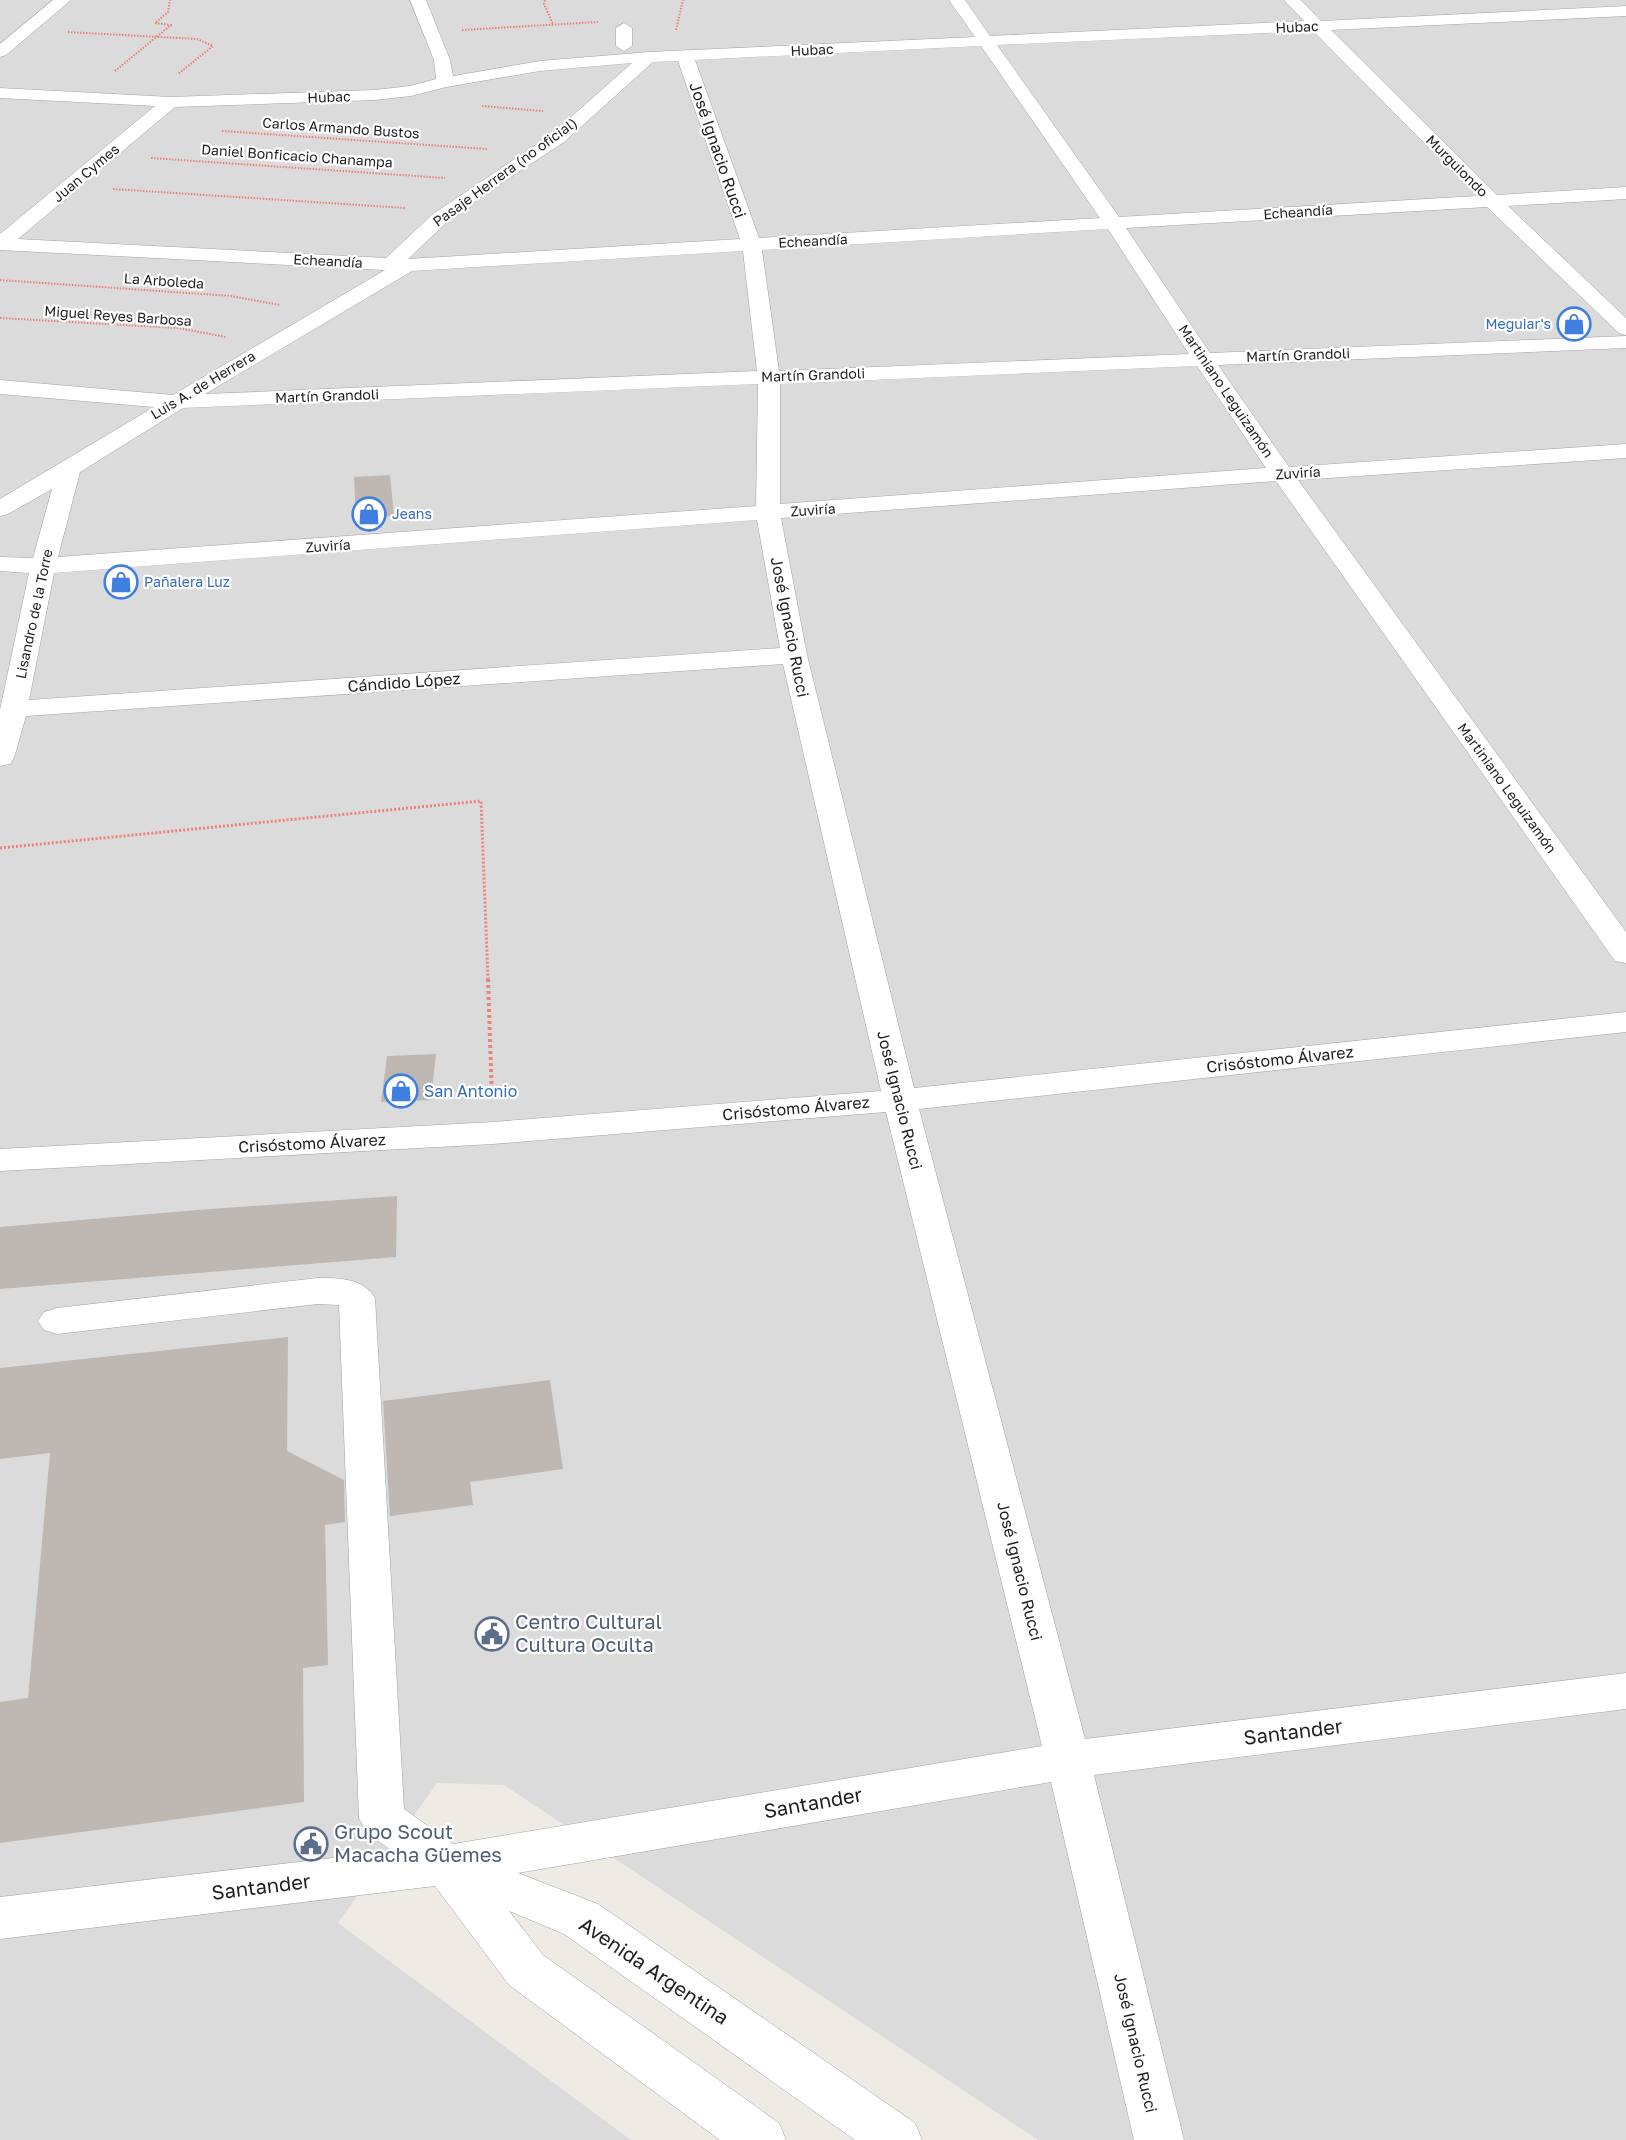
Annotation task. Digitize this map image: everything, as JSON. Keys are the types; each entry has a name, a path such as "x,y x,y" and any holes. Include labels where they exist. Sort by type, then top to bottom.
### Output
{"street":[{"path":"0,52 63,0"},
{"path":"418,0 442,60 445,82"},
{"name":"Martiniano Leguizamón","path":"957,0 1114,224 1282,474 1626,954"},
{"name":"Murguiondo","path":"1292,0 1491,200 1626,329"},
{"name":"Hubac","path":"0,93 171,102 375,95 411,91 445,82 540,66 649,57 1626,12"},
{"path":"10,20 39,20"},
{"path":"624,28 624,46"},
{"name":"José Ignacio Rucci","path":"685,56 752,245 769,377 768,513 794,655 900,1100 1068,1760 1159,2140"},
{"name":"Pasaje Herrera (no oficial)","path":"399,265 449,211 558,138 649,57"},
{"name":"Juan Cymes","path":"0,244 171,102"},
{"name":"Echeandía","path":"0,244 399,265 1626,193"},
{"name":"Luis A. de Herrera","path":"0,509 326,312 399,265"},
{"name":"Martín Grandoli","path":"0,387 175,402 1626,342"},
{"name":"Zuviría","path":"0,564 43,566 1282,474 1626,451"},
{"name":"Lisandro de la Torre","path":"0,758 14,709 43,566 69,469"},
{"name":"Cándido López","path":"14,709 794,655"},
{"name":"Crisóstomo Álvarez","path":"0,1160 493,1133 900,1100 1626,1022"},
{"path":"57,1322 318,1291 342,1291 357,1298 382,1818 446,1865 526,1970 761,2140"},
{"name":"Santander","path":"0,1918 446,1865 1068,1760 1626,1691"},
{"name":"Avenida Argentina","path":"446,1865 581,1919 897,2140"}],"path":[{"path":"82,98 171,26 155,23 168,12 170,0"},
{"path":"544,0 554,24"},
{"path":"431,32 625,21 624,28"},
{"path":"25,30 197,39 213,46 144,101"},
{"path":"477,106 585,114"},
{"name":"Carlos Armando Bustos","path":"215,130 536,152"},
{"name":"Daniel Bonficacio Chanampa","path":"108,155 436,176 484,186"},
{"path":"70,186 449,211"},
{"name":"La Arboleda","path":"0,280 231,296 326,312"},
{"name":"Miguel Reyes Barbosa","path":"0,318 178,328 268,346"},
{"path":"0,848 481,801 493,1133"}],"shaded area":[{"path":"0,0 1626,0 1626,2140 1038,2140 504,1785 437,1783 338,1923 631,2140 0,2140"}],"building":[{"path":"390,475 394,516 356,519 354,477"},
{"path":"436,1054 431,1100 381,1102 387,1056"},
{"path":"397,1196 396,1257 0,1289 0,1227"},
{"path":"288,1337 287,1451 344,1480 345,1522 325,1525 328,1665 303,1668 304,1802 0,1843 0,1702 28,1698 50,1453 0,1459 0,1368"},
{"path":"550,1380 563,1469 470,1482 473,1505 390,1516 383,1401"}],"place":[{"name":"Meguiar's","path":"1574,324"},
{"name":"Jeans","path":"369,514"},
{"name":"Pañalera Luz","path":"121,582"},
{"name":"San Antonio","path":"401,1091"},
{"name":"Centro Cultural Cultura Oculta","path":"492,1634"},
{"name":"Grupo Scout Macacha Güemes","path":"311,1844"}]}
